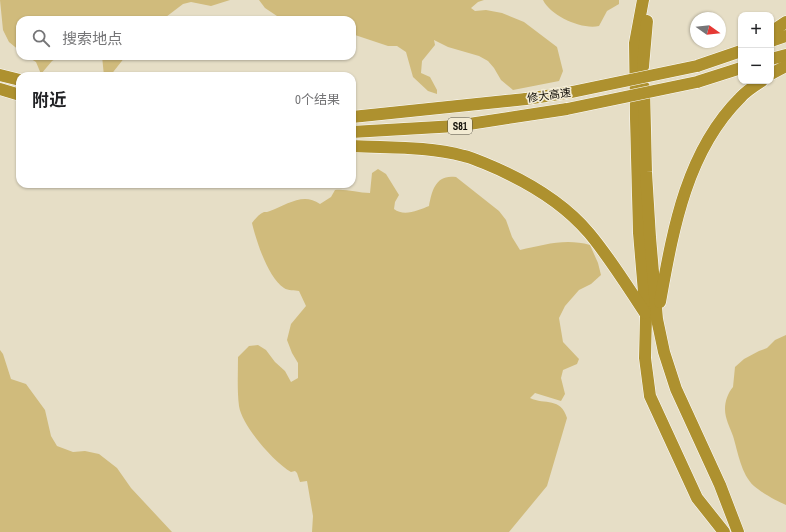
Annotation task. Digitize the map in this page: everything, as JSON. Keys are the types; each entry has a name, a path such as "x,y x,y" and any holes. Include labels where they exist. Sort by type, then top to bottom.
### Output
{"highway":[{"path":"643,0 635,43 639,233 652,318 676,389 720,485 738,532"},
{"path":"651,0 645,36 643,66 652,318"},
{"path":"774,30 786,22"},
{"path":"774,40 786,36"},
{"path":"723,57 739,48"},
{"name":"修大高速","path":"356,117 526,99 572,92 697,66 738,52"},
{"path":"774,58 786,55"},
{"path":"774,72 786,66"},
{"name":"修大高速","path":"356,132 456,126 567,109 697,82 738,69"},
{"path":"0,75 16,79"},
{"path":"724,532 697,498 650,396 645,358 652,318 678,214 695,166 715,127 740,97 758,84"},
{"path":"0,89 16,93"},
{"path":"356,146 436,150 465,156 497,168 524,181 560,206 589,232 652,318"}],"shaded area":[{"path":"0,0 230,0 211,6 191,2 183,4 167,16 16,16 16,48 9,42 3,30"},
{"path":"259,0 484,0 478,2 471,8 475,11 486,10 502,13 524,22 557,47 563,71 559,81 513,90 501,80 488,61 479,56 448,47 434,40 435,45 422,61 421,73 430,77 437,90 437,94 428,91 413,77 406,52 397,46 388,46 356,35 356,16 277,16 265,8"},
{"path":"543,0 619,0 619,4 607,11 599,26 592,27 576,24 560,16 547,6"},
{"path":"33,60 54,60 43,72 40,72 36,62"},
{"path":"102,60 123,60 113,72 104,72"},
{"path":"378,169 386,174 399,195 395,202 394,209 398,211 407,213 429,206 436,184 444,178 456,177 499,211 506,220 512,237 520,250 563,242 581,243 590,245 598,263 601,275 591,284 579,290 565,306 559,318 563,342 579,359 577,364 563,370 561,378 565,394 561,401 535,393 530,398 557,404 564,411 567,418 547,486 509,532 312,532 313,516 307,481 300,482 295,471 291,472 268,452 252,433 241,414 238,394 238,357 249,346 258,345 266,350 275,362 285,371 291,382 298,378 298,363 287,340 291,324 306,306 299,291 286,289 278,283 273,276 268,268 256,239 252,223 264,212 301,199 307,199 320,204 331,197 335,190 370,193 372,173"},
{"path":"786,335 786,505 757,489 746,475 740,462 725,409 727,397 733,387 735,367 744,359 767,348 775,340"},
{"path":"0,350 3,354 11,379 26,384 45,410 51,436 57,446 73,452 85,451 99,454 117,468 131,488 172,532 0,532"}]}
